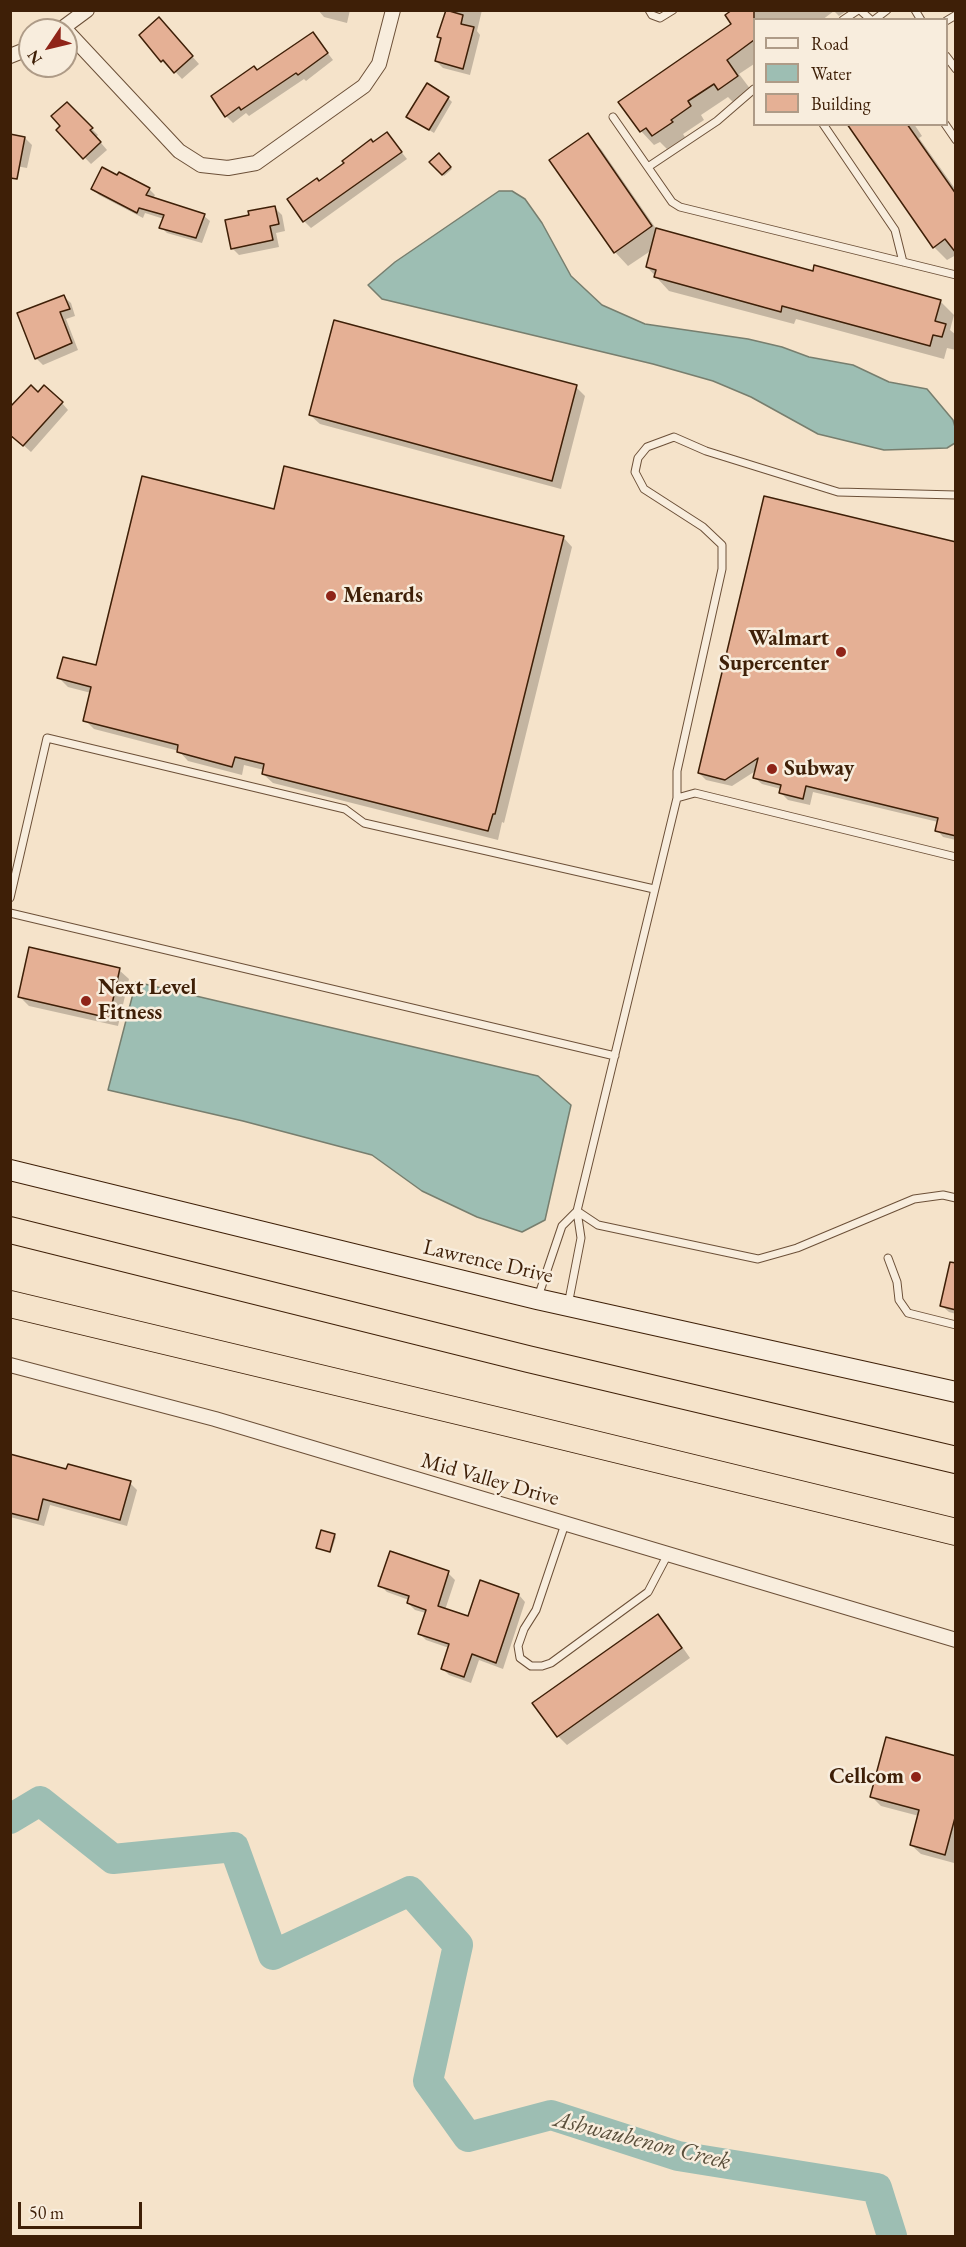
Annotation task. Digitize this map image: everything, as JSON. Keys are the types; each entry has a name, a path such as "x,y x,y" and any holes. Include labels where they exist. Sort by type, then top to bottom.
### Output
{"highway":[{"path":"10,1230 528,1359 956,1460"},
{"path":"10,1304 508,1422 956,1532"}],"main road":[{"name":"Lawrence Drive","path":"10,1170 537,1299 956,1392"}],"street":[{"path":"78,46 179,151 201,165 228,168 256,163 364,86 379,64 393,10"},
{"name":"Mid Valley Drive","path":"10,1365 215,1419 956,1640"}],"lane":[{"path":"649,10 652,15 660,18 673,10"},
{"path":"846,18 859,10"},
{"path":"648,167 717,121 753,90"},
{"path":"613,117 672,202 680,207 956,275"},
{"path":"824,126 895,230 903,262"},
{"path":"946,126 956,140"},
{"path":"568,1305 581,1238 578,1211 677,798 677,771 722,569 722,545 703,527 644,489 635,472 638,458 647,447 674,437 706,451 838,492 956,495"},
{"path":"10,898 47,738 345,808 364,823 654,889"},
{"path":"677,798 695,793 956,857"},
{"path":"10,913 615,1056"},
{"path":"578,1211 598,1225 758,1259 797,1248 914,1199 943,1195 956,1198"},
{"path":"537,1299 562,1226 578,1211"},
{"path":"888,1257 897,1281 899,1300 908,1313 956,1325"},
{"path":"565,1524 536,1610 524,1629 518,1646 520,1658 531,1666 551,1663 648,1592 668,1554"}],"water":[{"path":"499,191 512,191 525,199 542,223 571,276 602,305 645,324 748,339 782,347 809,357 853,365 889,382 927,389 953,420 955,443 947,448 884,450 818,434 751,397 713,381 653,364 382,299 368,285 395,262"},
{"path":"136,982 538,1076 571,1105 545,1220 522,1232 477,1217 422,1191 372,1155 243,1121 108,1090"}],"building":[{"path":"446,10 463,15 461,24 474,27 463,69 435,61 441,38 437,37"},
{"path":"732,10 754,10 753,41 727,60 738,76 718,90 714,84 688,101 691,106 652,136 646,128 640,132 618,102 731,24 725,15"},
{"path":"159,17 193,56 174,73 163,60 161,62 139,35"},
{"path":"313,32 328,53 298,75 296,73 241,110 239,107 225,117 211,96 254,66 257,70"},
{"path":"427,83 449,97 429,130 406,117"},
{"path":"67,102 93,128 90,130 101,142 83,159 56,130 60,126 51,116"},
{"path":"848,126 908,126 956,194 956,253 945,239 933,248"},
{"path":"387,132 402,152 303,222 287,199 317,178 319,181 371,139 373,142"},
{"path":"588,133 652,226 614,253 549,160"},
{"path":"10,134 25,137 17,179 10,178"},
{"path":"439,153 451,167 442,175 429,162"},
{"path":"102,167 117,175 119,172 150,188 146,195 205,214 196,238 159,228 164,215 139,208 137,213 91,189"},
{"path":"275,206 279,224 270,226 273,240 231,249 225,220 249,215 248,211"},
{"path":"656,228 813,271 814,265 941,300 935,321 946,324 942,337 933,335 930,346 782,306 781,312 654,277 656,270 646,267"},
{"path":"64,295 70,309 60,312 72,343 35,359 17,313"},
{"path":"334,320 577,385 552,481 309,415"},
{"path":"31,385 38,392 44,385 63,402 23,446 10,435 10,407"},
{"name":"Menards","path":"284,466 564,536 495,814 493,814 488,831 262,774 264,764 235,757 232,767 177,752 178,745 83,721 91,687 57,678 63,657 96,665 142,476 274,509"},
{"name":"Walmart Supercenter","path":"764,496 956,542 956,836 935,831 938,818 806,786 803,799 779,793 781,785 753,778 758,758 725,780 698,773"},
{"path":"29,947 120,968 109,1018 18,997"},
{"path":"950,1262 956,1263 956,1310 940,1306"},
{"path":"10,1454 66,1469 68,1464 131,1481 120,1520 43,1499 38,1520 10,1513"},
{"path":"321,1530 335,1534 330,1552 316,1548"},
{"path":"390,1551 449,1571 438,1606 468,1616 480,1580 519,1594 496,1663 472,1654 464,1677 441,1669 449,1644 418,1634 426,1610 407,1603 409,1596 378,1586"},
{"path":"658,1614 682,1648 557,1737 532,1703"},
{"name":"Cellcom","path":"886,1737 956,1756 956,1814 945,1855 910,1845 919,1810 870,1797"}],"waterway":[{"name":"Ashwaubenon Creek","path":"10,1819 40,1801 113,1859 234,1847 273,1955 410,1891 458,1945 428,2081 468,2137 551,2115 678,2156 877,2188 892,2236"}],"place":[{"name":"Menards","path":"331,596"},
{"name":"Walmart Supercenter","path":"841,652"},
{"name":"Subway","path":"772,769"},
{"name":"Next Level Fitness","path":"86,1001"},
{"name":"Cellcom","path":"916,1777"}]}
